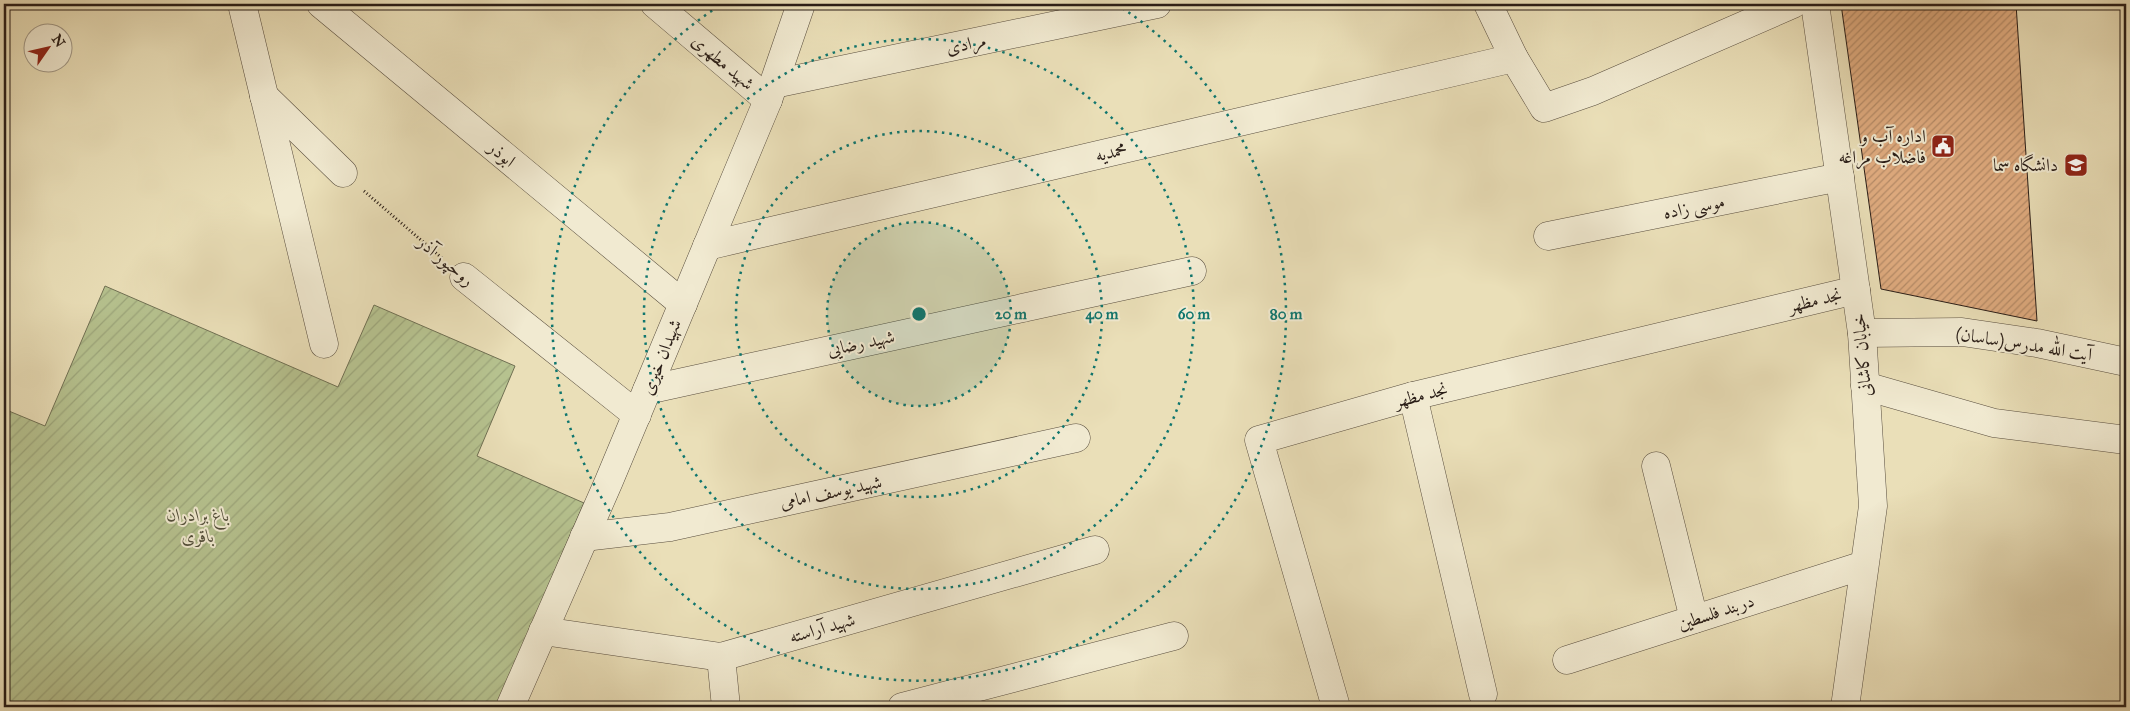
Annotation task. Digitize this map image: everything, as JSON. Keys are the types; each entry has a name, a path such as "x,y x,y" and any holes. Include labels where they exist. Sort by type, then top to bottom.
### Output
{"street":[{"path":"242,4 324,344"},
{"name":"ابوذر","path":"321,4 683,304"},
{"name":"شهید مطهری","path":"655,4 771,92"},
{"name":"شهیدان خیری","path":"510,707 637,415 771,92 801,4"},
{"name":"مرادی","path":"771,92 1157,4"},
{"path":"1488,4 1514,58 1544,108 1592,91 1793,4"},
{"name":"خیابان کاشانی","path":"1815,4 1862,333 1873,506 1845,707"},
{"name":"محمدیه","path":"707,246 1514,58"},
{"path":"264,96 343,173"},
{"name":"موسی زاده","path":"1548,236 1840,178"},
{"name":"شهید رضایی","path":"647,390 1192,272"},
{"name":"روحپور آذر","path":"464,277 637,415"},
{"name":"نجد مظهر","path":"1336,707 1259,440 1413,396 1856,290"},
{"name":"آیت الله مدرس(ساسان)","path":"1862,333 1962,332 2037,342 2126,362"},
{"path":"1866,386 1994,424 2126,440"},
{"path":"1413,396 1483,694"},
{"name":"شهید یوسف امامی","path":"584,538 670,527 1076,438"},
{"path":"1656,466 1694,619"},
{"name":"شهید آراسته","path":"543,631 721,657 1095,550"},
{"name":"دربند فلسطین","path":"1567,660 1864,565"},
{"path":"902,707 1174,636"},
{"path":"721,657 726,707"}],"path":[{"name":"روحپور آذر","path":"343,173 464,277"}],"green space":[{"name":"باغ برادران باقری","path":"105,286 338,387 374,305 515,366 477,456 584,503 496,707 4,707 4,409 45,426"}],"building":[{"name":"اداره آب و فاضلاب مراغه","path":"1841,4 2016,4 2037,321 1881,289"}],"place":[{"name":"اداره آب و فاضلاب مراغه","path":"1943,146"},
{"name":"دانشگاه سما","path":"2076,165"}]}
